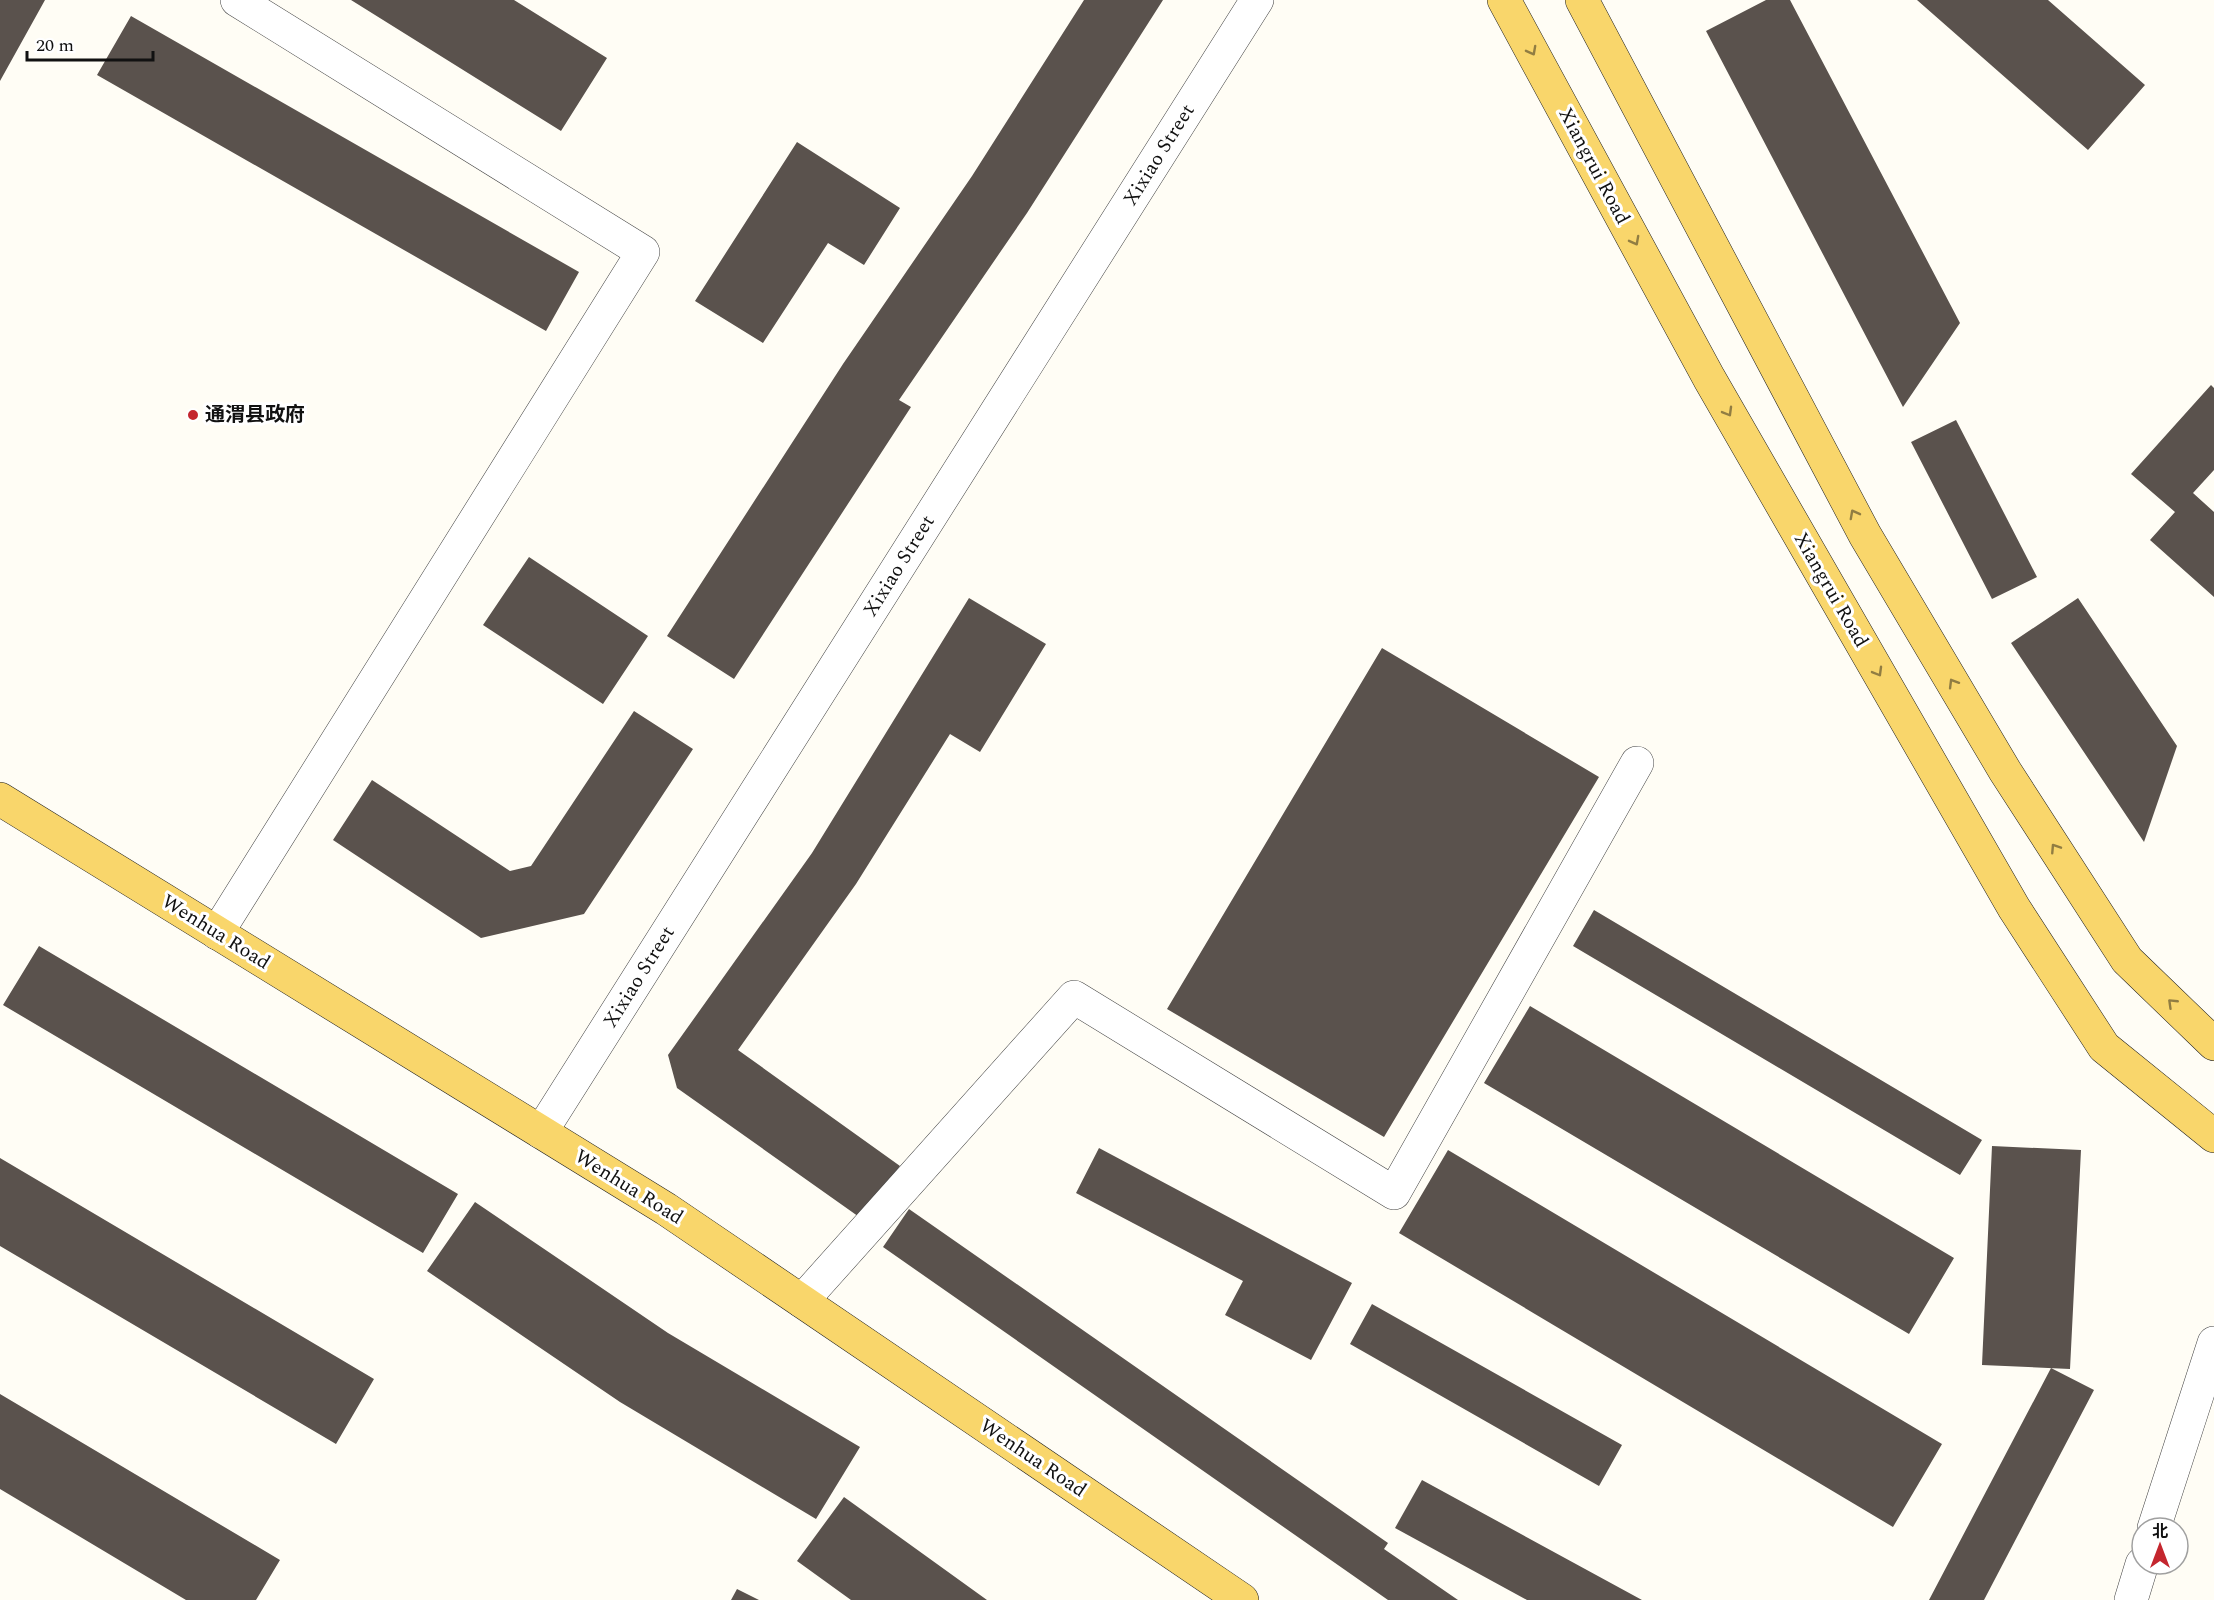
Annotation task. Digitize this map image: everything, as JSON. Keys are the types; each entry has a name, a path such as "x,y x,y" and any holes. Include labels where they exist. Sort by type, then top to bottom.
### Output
{"main road":[{"name":"Xiangrui Road","path":"1504,0 1709,378 2014,908 2104,1047 2214,1136"},
{"path":"1582,0 1865,535 2005,771 2127,960 2214,1044"},
{"name":"Wenhua Road","path":"0,799 666,1209 1242,1600"}],"street":[{"path":"217,933 643,252 237,0"},
{"name":"Xixiao Street","path":"541,1132 1257,0"},
{"path":"802,1301 1074,997 1394,1193 1637,763"},
{"path":"2158,1516 2214,1343"},
{"path":"2131,1600 2138,1576"}],"building":[{"path":"0,0 45,0 0,81"},
{"path":"351,0 514,0 607,58 561,131"},
{"path":"1084,0 1163,0 1027,213 899,400 911,407 734,679 667,636 843,364 972,176"},
{"path":"1766,0 1790,0 1960,323 1903,407 1706,31"},
{"path":"1917,0 2048,0 2145,85 2088,150"},
{"path":"131,16 579,272 546,331 97,75"},
{"path":"797,142 900,208 864,265 828,243 763,343 695,301"},
{"path":"2211,385 2214,388 2214,470 2193,493 2214,512 2214,597 2150,540 2175,512 2131,474"},
{"path":"1956,420 2037,577 1992,599 1911,442"},
{"path":"529,557 648,636 603,704 483,625"},
{"path":"969,598 1046,644 980,752 950,734 856,884 738,1050 900,1166 862,1219 677,1088 668,1055 812,853"},
{"path":"2078,598 2177,746 2144,842 2011,643"},
{"path":"1382,648 1599,777 1384,1137 1167,1009"},
{"path":"634,711 693,749 584,914 481,938 333,840 372,780 510,871 531,866"},
{"path":"1594,910 1982,1140 1960,1175 1573,946"},
{"path":"39,946 458,1194 423,1253 3,1005"},
{"path":"1530,1006 1954,1258 1909,1334 1484,1083"},
{"path":"1992,1146 2081,1150 2070,1369 1982,1365"},
{"path":"1099,1148 1352,1283 1311,1360 1225,1315 1243,1281 1076,1193"},
{"path":"1448,1150 1942,1444 1893,1527 1399,1233"},
{"path":"0,1158 374,1379 336,1444 0,1246"},
{"path":"475,1202 668,1333 860,1447 816,1519 620,1402 427,1271"},
{"path":"909,1209 1388,1543 1384,1549 1458,1600 1388,1600 883,1247"},
{"path":"1372,1304 1622,1445 1599,1486 1350,1344"},
{"path":"2051,1368 2094,1390 1984,1600 1929,1600"},
{"path":"0,1394 280,1560 256,1600 186,1600 0,1489"},
{"path":"1422,1480 1642,1600 1527,1600 1395,1528"},
{"path":"844,1497 987,1600 851,1600 797,1561"},
{"path":"737,1589 759,1600 731,1600"}],"place":[{"name":"通渭县政府","path":"193,415"}]}
